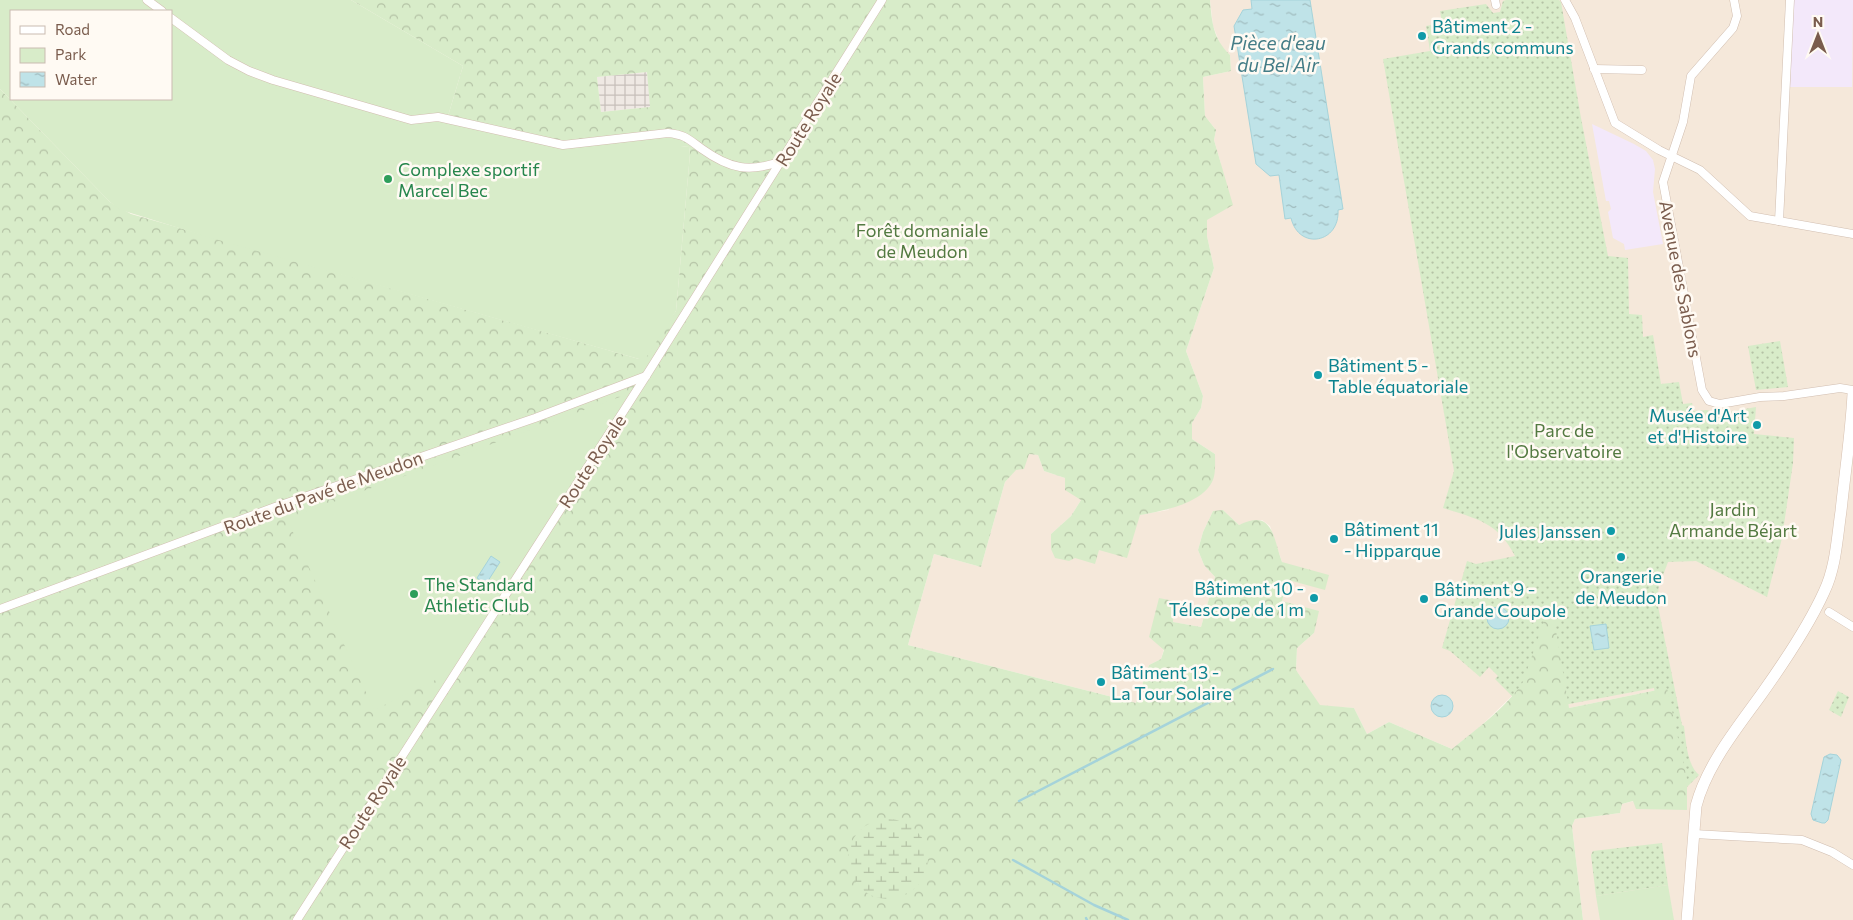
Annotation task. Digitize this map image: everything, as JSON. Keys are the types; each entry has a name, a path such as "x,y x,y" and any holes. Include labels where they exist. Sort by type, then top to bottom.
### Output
{"main road":[{"path":"1687,920 1696,806 1699,795 1710,772 1741,722 1806,627 1828,583 1836,554 1848,489 1853,394"}],"street":[{"path":"147,0 161,10"},
{"name":"Route Royale","path":"297,920 646,376 882,0"},
{"path":"1565,0 1575,18 1615,123 1649,144 1700,170 1750,216 1853,234"},
{"name":"Avenue des Sablons","path":"1734,0 1737,16 1733,28 1691,76 1683,122 1673,156 1664,177 1663,187 1702,390 1709,401 1720,404 1760,397 1784,396 1840,388 1853,390"},
{"path":"1779,221 1790,0"},
{"path":"172,19 228,60 249,71 279,82 411,120 438,117 563,145 668,133 682,135 722,163 735,167 770,166 782,162"},
{"path":"1594,69 1642,70"},
{"name":"Route du Pavé de Meudon","path":"0,609 275,507 535,418 646,376"},
{"path":"1829,612 1853,627"},
{"path":"1694,834 1802,840 1832,852 1853,865"}],"shaded area":[{"path":"1210,0 1853,0 1853,920 1583,920 1572,826 1575,819 1620,813 1622,804 1634,801 1667,688 1569,708 1517,691 1481,726 1452,749 1389,722 1367,734 1354,708 1320,706 1296,670 1297,648 1314,633 1282,601 1288,580 1325,589 1282,562 1270,526 1262,520 1239,525 1223,510 1213,511 1203,532 1198,550 1204,565 1215,577 1201,627 1172,622 1161,659 1149,665 1136,703 908,645 934,554 981,567 1005,482 1029,454 1038,455 1044,471 1065,478 1081,500 1071,516 1051,534 1075,558 1099,550 1139,515 1168,510 1215,454 1192,439 1192,423 1201,408 1203,396 1186,351 1214,268 1207,236 1207,220 1221,164 1214,140 1216,130 1205,116 1203,77 1231,71 1230,55 1221,46 1213,26"},
{"path":"1793,0 1853,0 1852,87 1790,87"},
{"path":"647,72 651,107 601,112 597,77"},
{"path":"1592,124 1646,151 1653,160 1655,169 1653,192 1663,244 1625,250 1624,244 1613,238 1608,212 1611,209 1609,201 1606,201"}],"green space":[{"name":"Complexe sportif Marcel Bec","path":"0,0 351,0 463,66 448,116 558,141 619,135 619,141 676,136 681,140 681,146 689,147 690,154 676,311 646,358 639,359 208,237 121,210 110,202 11,100 172,100 172,10 10,10 10,99 0,89"},
{"name":"Forêt domaniale de Meudon","path":"351,0 1210,0 1214,30 1224,49 1230,55 1231,71 1203,77 1205,116 1216,130 1214,140 1233,205 1207,220 1207,236 1214,268 1186,351 1203,396 1201,408 1192,423 1192,439 1215,454 1215,472 1212,482 1207,490 1190,501 1170,509 1140,515 1127,558 1099,550 1095,564 1075,558 1069,561 1055,558 1051,549 1051,534 1071,516 1081,500 1065,490 1065,478 1044,471 1038,455 1029,454 1024,469 1016,470 1005,482 981,567 934,554 908,645 1136,703 1149,665 1161,659 1164,650 1149,637 1159,598 1174,601 1173,622 1201,627 1215,577 1204,565 1198,550 1203,532 1213,511 1223,510 1239,525 1259,520 1265,523 1270,528 1282,562 1329,575 1325,590 1288,580 1282,601 1319,611 1314,633 1297,648 1296,670 1320,705 1354,708 1367,734 1389,722 1452,749 1499,710 1523,682 1551,601 1569,708 1667,688 1687,779 1687,810 1636,809 1633,801 1622,804 1620,813 1575,819 1572,826 1583,920 0,920 0,89 110,202 131,214 639,359 676,311 690,154 689,147 680,146 681,140 678,137 619,141 619,135 572,141 555,140 448,116 463,66","holes":["647,72 650,107 601,112 597,77"]},
{"name":"Parc de l'Observatoire","path":"1559,0 1561,2 1608,256 1628,258 1629,314 1642,315 1643,337 1653,335 1661,384 1679,382 1683,404 1692,403 1694,411 1707,410 1718,414 1756,407 1754,434 1794,438 1793,463 1782,538 1767,597 1696,561 1668,562 1659,586 1657,601 1682,725 1684,726 1692,765 1699,775 1673,801 1654,688 1564,705 1524,703 1512,696 1495,679 1498,676 1489,667 1480,677 1450,651 1442,648 1467,561 1476,564 1515,556 1501,536 1485,523 1443,508 1454,471 1383,59 1430,51 1426,26 1442,23 1440,11 1486,4 1493,13 1500,12 1503,1"},
{"path":"1780,341 1788,387 1756,390 1748,346"},
{"name":"The Standard Athletic Club","path":"636,391 458,669 374,710 287,519"},
{"path":"1838,691 1849,697 1841,717 1829,710"},
{"path":"888,819 903,822 916,831 925,844 928,859 925,874 916,887 903,896 888,899 873,896 860,887 851,874 848,859 851,844 860,831 873,822"},
{"path":"1662,843 1668,885 1596,896 1591,855 1593,851"},
{"path":"1668,885 1674,920 1600,920 1596,896"}],"water":[{"name":"Pièce d'eau du Bel Air","path":"1251,0 1310,0 1343,209 1338,210 1337,221 1333,230 1326,236 1318,239 1310,239 1302,235 1295,228 1291,218 1285,219 1279,175 1270,176 1256,164 1234,26 1243,10 1252,9"},
{"path":"491,556 500,562 486,584 477,578"},
{"path":"1498,607 1506,610 1509,618 1506,626 1498,629 1490,626 1487,618 1490,610"},
{"path":"1606,624 1609,648 1594,650 1590,626"},
{"path":"1442,695 1450,698 1453,706 1450,714 1442,717 1434,714 1431,706 1434,698"},
{"path":"1830,754 1837,755 1841,760 1828,820 1822,823 1813,820 1811,814 1824,757"}],"waterway":[{"path":"1019,801 1273,669"},
{"path":"1013,860 1094,905 1128,920"}],"place":[{"name":"Bâtiment 2 - Grands communs","path":"1422,36"},
{"name":"Complexe sportif Marcel Bec","path":"388,179"},
{"name":"Bâtiment 5 - Table équatoriale","path":"1318,375"},
{"name":"Musée d'Art et d'Histoire","path":"1757,425"},
{"name":"Jules Janssen","path":"1611,531"},
{"name":"Bâtiment 11 - Hipparque","path":"1334,539"},
{"name":"Orangerie de Meudon","path":"1621,557"},
{"name":"The Standard Athletic Club","path":"414,594"},
{"name":"Bâtiment 10 - Télescope de 1 m","path":"1314,598"},
{"name":"Bâtiment 9 - Grande Coupole","path":"1424,599"},
{"name":"Bâtiment 13 - La Tour Solaire","path":"1101,682"}],"park label":[{"name":"Jardin Armande Béjart","path":"1733,519"}]}
